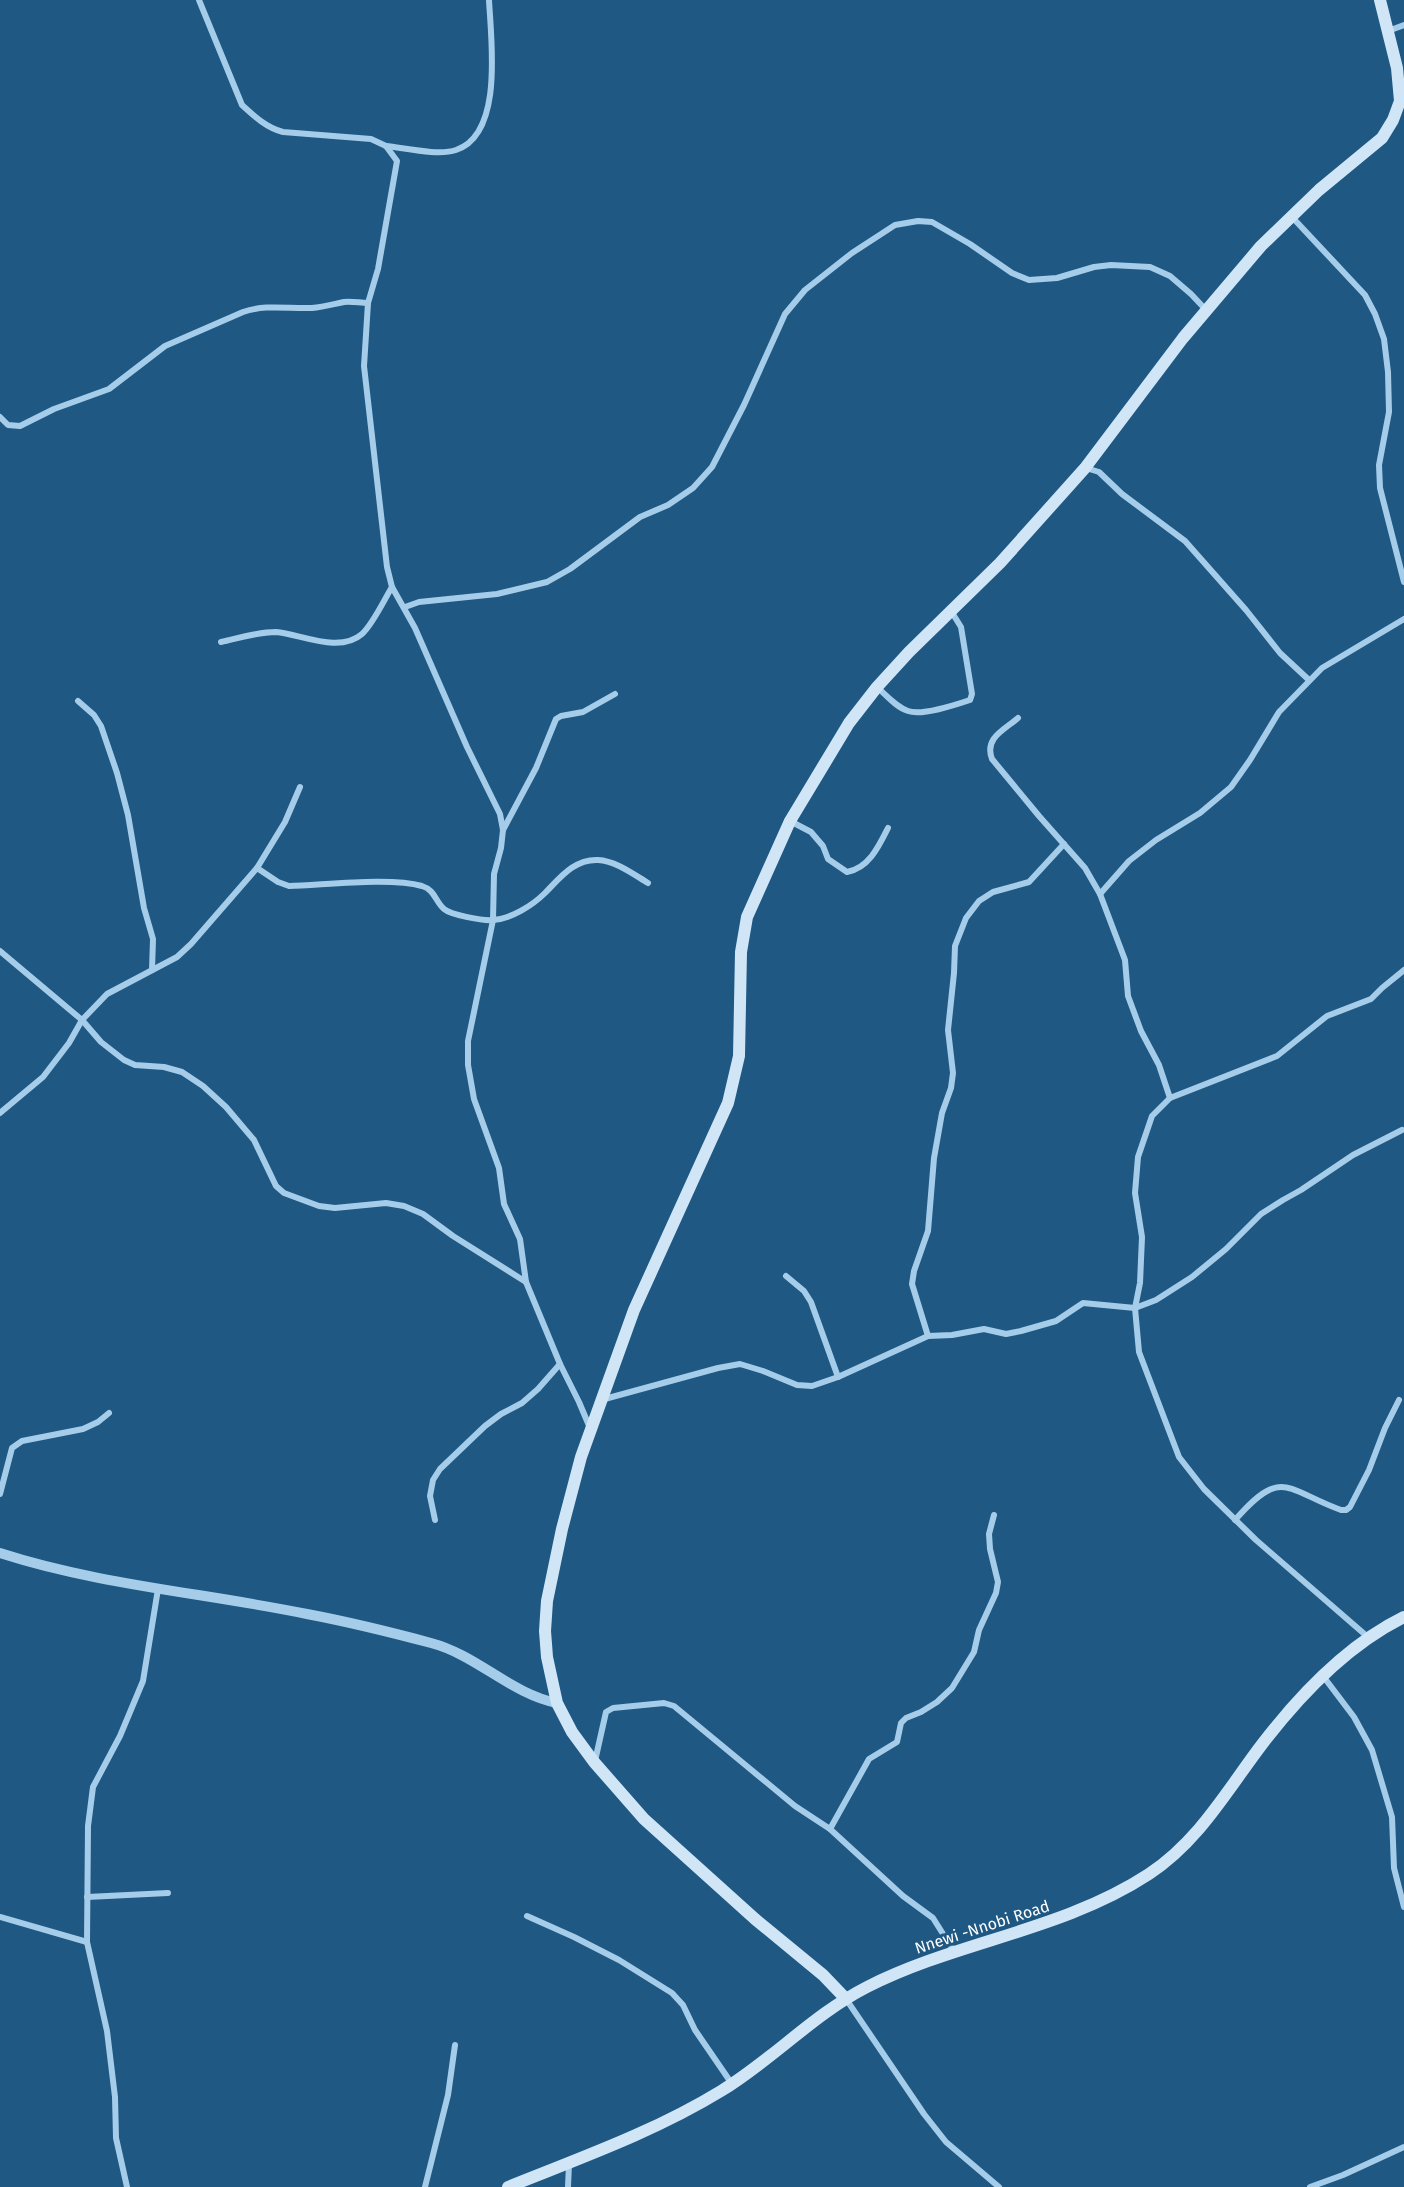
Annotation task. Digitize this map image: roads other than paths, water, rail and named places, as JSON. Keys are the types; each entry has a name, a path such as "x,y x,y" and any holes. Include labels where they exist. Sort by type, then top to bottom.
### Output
{"main road":[{"path":"846,1999 823,1975 644,1819 594,1762 572,1732 557,1703 547,1657 545,1631 547,1600 562,1529 590,1428 634,1310 728,1103 739,1056 741,952 747,917 790,821 849,723 877,687 950,610 1000,563 1085,468 1183,338 1261,246 1319,190 1382,138 1394,120 1400,101 1399,83 1380,0"},
{"name":"Nnewi -Nnobi Road","path":"508,2187 676,2117 732,2084 846,1999 907,1968 1055,1921 1150,1873 1188,1840 1215,1812 1263,1742 1323,1675 1369,1639 1404,1617"}],"street":[{"path":"199,0 242,105 271,129 371,139 386,146 445,152 467,144 482,127 490,100 492,48 489,0"},
{"path":"1388,31 1404,25"},
{"path":"386,146 396,161 378,269 368,303 364,366 387,567 392,587 405,607 467,747 500,814 503,830 494,874 493,920 468,1041 468,1065 474,1099 498,1168 504,1204 520,1239 526,1282 590,1428"},
{"path":"1292,217 1365,295 1384,339 1389,412 1379,465 1380,488 1404,582"},
{"path":"405,607 419,602 497,594 547,582 570,569 640,517 668,504 693,488 712,467 739,415 784,314 805,290 852,253 895,225 918,221 932,222 970,244 1012,273 1029,280 1057,278 1094,267 1112,265 1150,267 1170,276 1206,310"},
{"path":"0,417 8,425 20,426 54,409 109,389 165,346 254,308 320,307 347,302 368,303"},
{"path":"1085,468 1099,472 1122,494 1185,541 1246,610 1280,654 1309,680"},
{"path":"221,642 253,634 276,632 323,641 354,639 362,633 392,587"},
{"path":"877,687 910,712 921,712 970,700 972,694 962,627 950,610"},
{"path":"1100,894 1129,861 1156,840 1200,813 1231,787 1279,712 1322,668 1404,619"},
{"path":"503,830 536,768 556,719 584,711 615,694"},
{"path":"78,701 94,715 100,726 117,773 128,816 144,908 153,939 152,970"},
{"path":"1018,718 991,741 989,751 992,759 1085,868 1100,894 1125,960 1128,996 1141,1031 1159,1065 1170,1098"},
{"path":"0,1113 43,1077 69,1043 82,1020 107,994 177,957 191,944 257,868 285,822 300,787"},
{"path":"790,821 811,832 823,846 828,859 848,872 858,869 868,860 878,848 888,828"},
{"path":"928,1336 912,1284 914,1271 928,1231 934,1158 942,1113 951,1088 953,1073 948,1030 955,946 966,918 979,901 999,890 1029,882 1064,844"},
{"path":"257,868 278,882 289,886 376,883 424,887 433,892 444,909 452,914 493,920 518,912 544,895 560,876 578,864 598,860 618,866 648,883"},
{"path":"0,951 82,1020 101,1042 124,1060 135,1065 164,1067 182,1072 203,1086 226,1107 254,1140 276,1186 284,1193 319,1206 335,1208 386,1203 404,1206 423,1214 453,1236 526,1282"},
{"path":"1369,1639 1235,1520 1204,1489 1179,1457 1139,1352 1135,1308 1140,1283 1142,1237 1135,1193 1138,1157 1152,1116 1170,1098 1277,1056 1327,1016 1371,999 1404,970"},
{"path":"600,1400 740,1364 797,1385 812,1386 838,1377 928,1336 952,1335 984,1329 1006,1334 1021,1331 1056,1321 1083,1303 1135,1308 1156,1300 1192,1276 1226,1249 1261,1214 1353,1155 1402,1130"},
{"path":"786,1276 804,1291 811,1302 838,1377"},
{"path":"435,1520 430,1496 433,1480 440,1469 485,1426 530,1396 560,1364"},
{"path":"1235,1520 1253,1499 1276,1487 1300,1490 1341,1510 1350,1507 1373,1462 1385,1428 1399,1400"},
{"path":"0,1494 12,1448 22,1441 83,1429 98,1422 109,1413"},
{"path":"830,1828 869,1759 897,1742 901,1723 906,1718 937,1702 952,1688 974,1652 979,1630 996,1593 998,1582 989,1534 994,1515"},
{"path":"0,1553 37,1565 158,1589 307,1614 434,1644 471,1659 537,1699 557,1703"},
{"path":"127,2187 116,2138 107,2031 87,1942 88,1826 93,1787 120,1736 143,1681 158,1589"},
{"path":"1323,1675 1354,1717 1372,1750 1392,1816 1394,1868 1404,1907"},
{"path":"594,1762 606,1712 613,1708 664,1703 674,1706 795,1806 830,1828 903,1896 933,1918 955,1953"},
{"path":"87,1897 168,1893"},
{"path":"527,1916 610,1956 672,1994 683,2005 695,2030 732,2084"},
{"path":"0,1917 87,1942"},
{"path":"846,1999 924,2114 946,2142 999,2187"},
{"path":"425,2187 447,2095 455,2044"},
{"path":"1310,2187 1343,2175 1404,2147"},
{"path":"568,2187 569,2162"}]}
